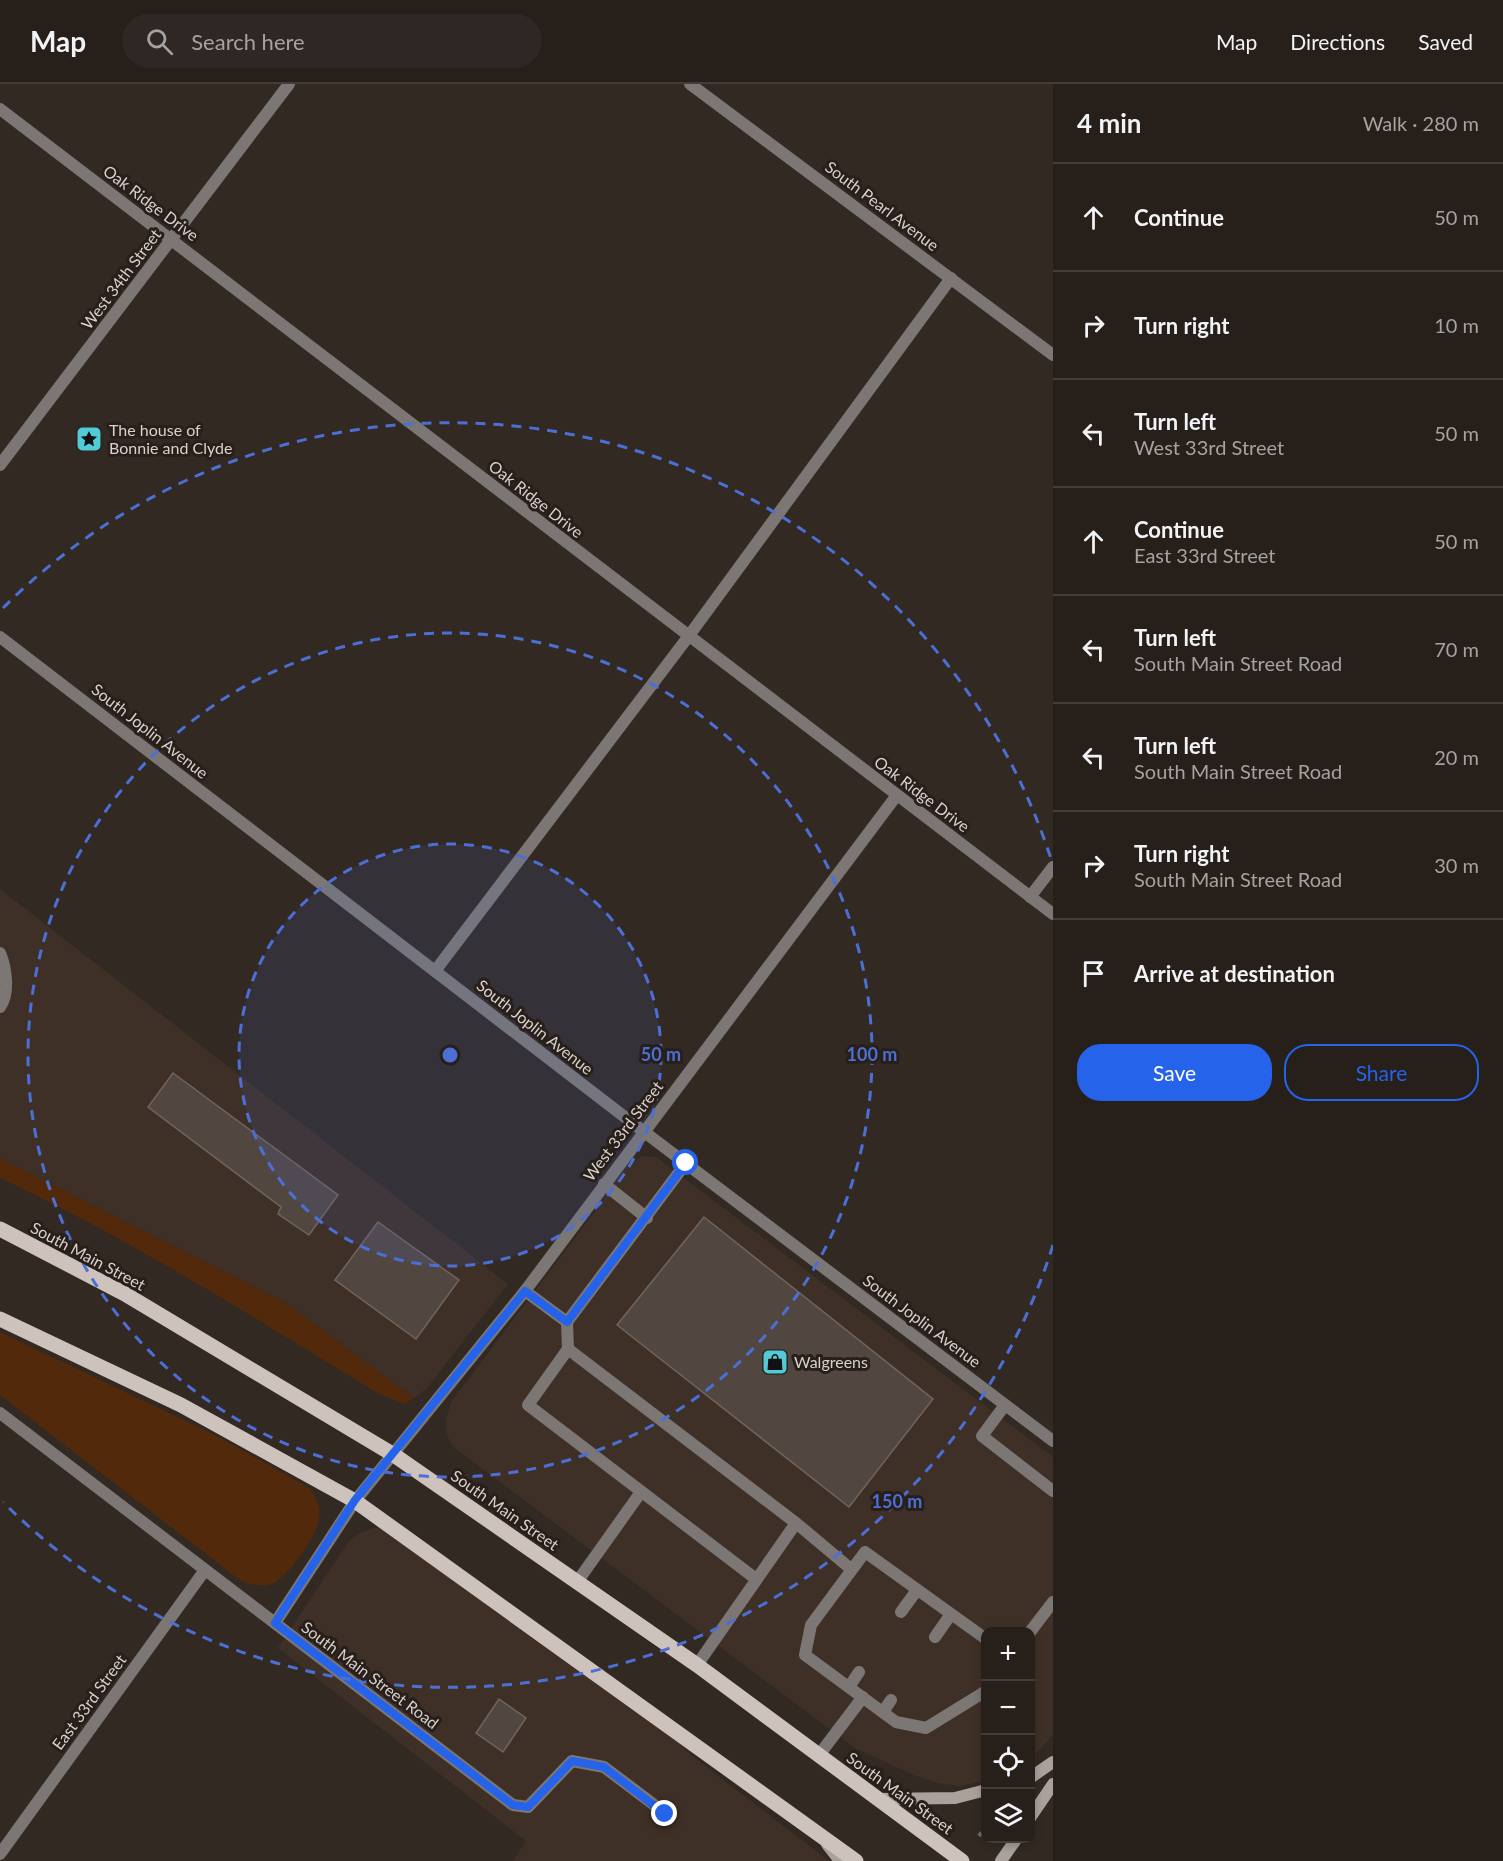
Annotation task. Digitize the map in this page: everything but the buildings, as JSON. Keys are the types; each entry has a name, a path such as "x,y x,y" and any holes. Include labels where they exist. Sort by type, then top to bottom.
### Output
{"main road":[{"name":"South Main Street","path":"0,1229 125,1294 394,1455 697,1665 963,1861"},
{"path":"0,1319 181,1405 355,1500 856,1861"},
{"path":"1035,1775 1053,1762"},
{"path":"1035,1811 1053,1784"},
{"path":"878,1799 955,1798 981,1791"},
{"path":"821,1836 840,1861"},
{"path":"1000,1861 1014,1843"}],"street":[{"name":"West 34th Street","path":"0,465 289,84"},
{"name":"South Pearl Avenue","path":"690,84 1053,355"},
{"name":"Oak Ridge Drive","path":"0,108 688,637 1053,914"},
{"path":"435,970 688,637 951,278"},
{"name":"South Joplin Avenue","path":"0,637 643,1131 1053,1441"},
{"name":"West 33rd Street","path":"394,1455 525,1291 897,795"},
{"path":"1030,897 1053,867"},
{"path":"0,953 6,979 5,1000 0,1006"},
{"path":"686,1163 567,1322 568,1349 528,1405 756,1579"},
{"path":"604,1184 647,1218"},
{"path":"525,1291 567,1322"},
{"path":"568,1349 796,1523 851,1569"},
{"path":"1005,1405 982,1436 1053,1491"},
{"name":"South Main Street Road","path":"0,1413 513,1805 528,1807 572,1761 604,1767 665,1814"},
{"path":"275,1623 355,1500 394,1455"},
{"path":"577,1582 641,1492"},
{"path":"697,1665 796,1523"},
{"path":"981,1635 865,1552 811,1625 805,1655 896,1722 926,1728 981,1693"},
{"name":"East 33rd Street","path":"0,1854 205,1570"},
{"path":"901,1612 917,1590"},
{"path":"1034,1627 1053,1602"},
{"path":"935,1637 951,1614"},
{"path":"849,1687 859,1672"},
{"path":"819,1755 864,1697"},
{"path":"883,1712 891,1700"}],"shaded area":[{"path":"0,889 508,1284 427,1388 414,1398 284,1302 0,1158"},
{"path":"642,1156 656,1157 1053,1457 1053,1735 1035,1755 1035,1627 981,1627 981,1782 960,1786 938,1783 913,1775 855,1748 452,1446 446,1433 446,1420 451,1402 630,1165"},
{"path":"0,1158 284,1302 414,1398 404,1404 379,1394 145,1254 0,1178"},
{"path":"0,1332 215,1435 309,1488 318,1504 319,1518 312,1538 293,1565 280,1579 270,1585 249,1584 241,1581 0,1395"},
{"path":"374,1528 387,1529 681,1744 687,1752 829,1861 513,1861 526,1841 278,1648 349,1541 359,1533"}],"place":[{"name":"The house of Bonnie and Clyde","path":"89,439"},
{"name":"Walgreens","path":"775,1362"}],"route":[{"path":"665,1814 604,1767 572,1761 528,1807 513,1805 275,1623 355,1500 394,1455 525,1291 567,1322 686,1163"}]}
